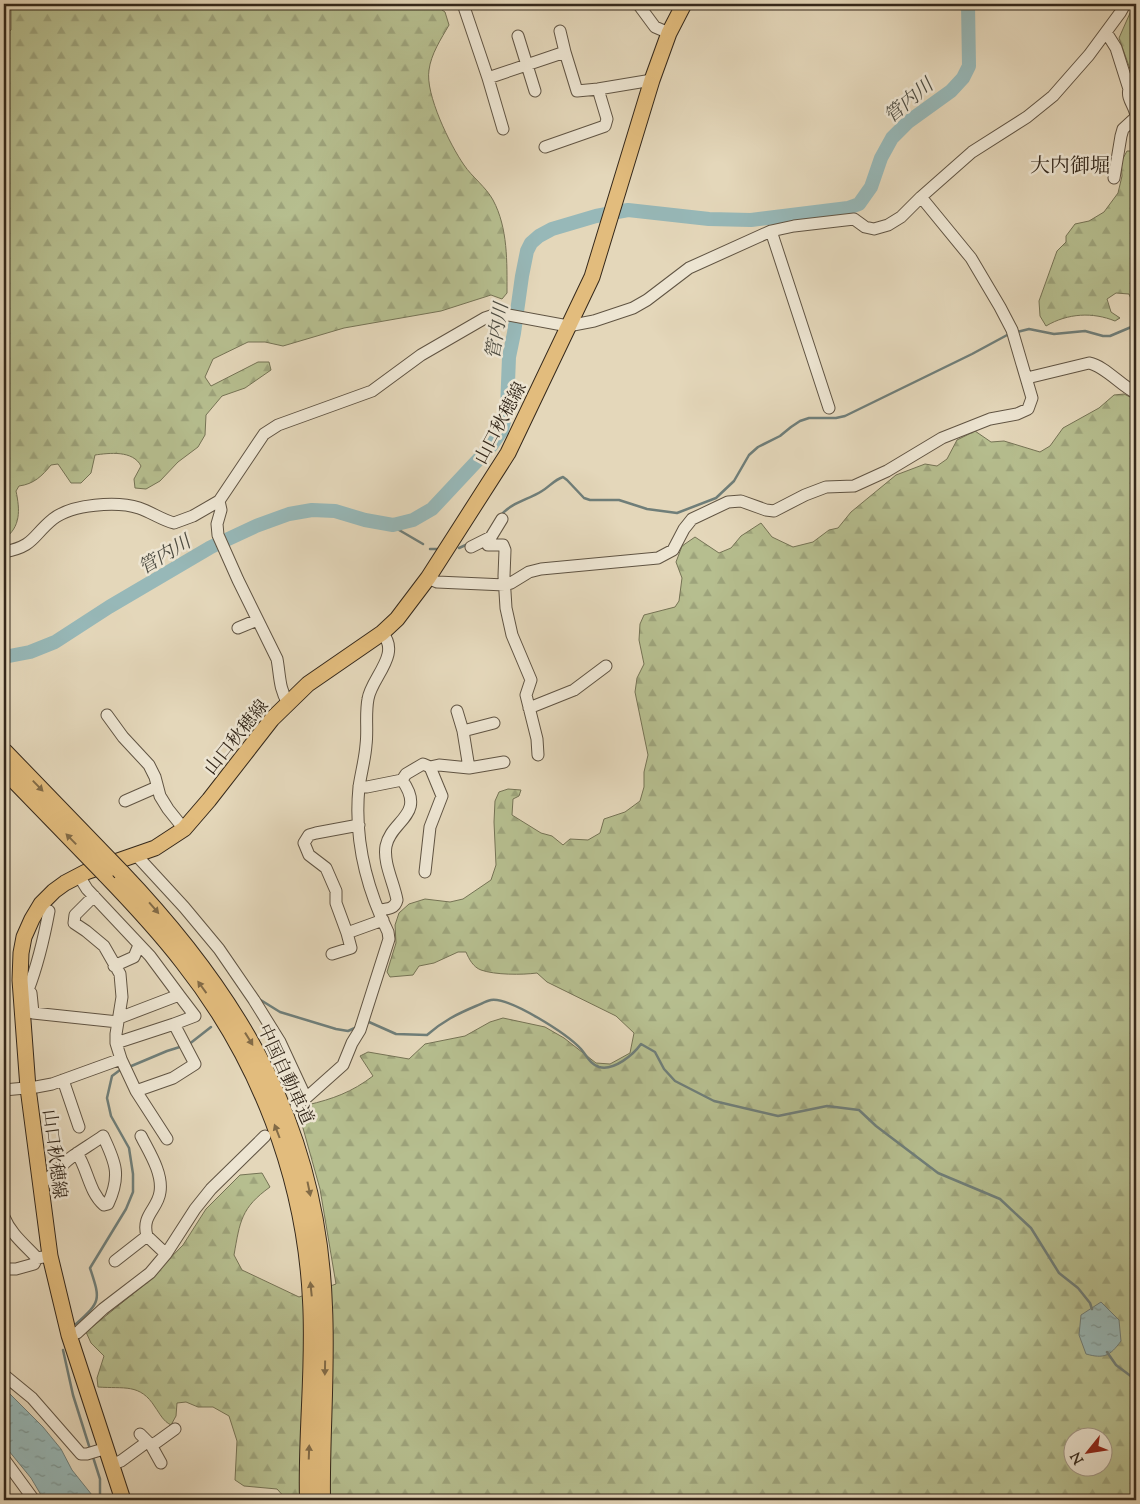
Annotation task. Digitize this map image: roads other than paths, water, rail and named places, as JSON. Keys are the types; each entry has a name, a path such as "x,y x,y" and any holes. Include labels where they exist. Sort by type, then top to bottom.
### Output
{"highway":[{"name":"中国自動車道","path":"4,751 113,873 184,963 211,1000 245,1055 262,1089 282,1142 302,1219 311,1298 313,1350 308,1500"},
{"name":"中国自動車道","path":"4,770 169,924 222,994 255,1048 273,1084 294,1138 306,1177 320,1254 324,1298 325,1360 322,1500"}],"main road":[{"name":"山口秋穂線","path":"123,1500 112,1464 96,1451 69,1335 44,1257 40,1184 28,1088 21,953 24,937 32,919 54,891 79,876 155,848 184,829 272,719 308,684 382,633 397,619 428,578 508,453 592,277 652,80 669,33 684,4"}],"street":[{"path":"463,4 503,129"},
{"path":"638,4 655,27 669,33"},
{"path":"4,552 25,546 34,540 53,519 63,513 94,506 140,508 174,523 193,516 219,501 264,434 278,425 372,391 421,355 485,318 503,314 568,326 594,321 633,308 647,300 689,268 771,232 794,226 854,220 874,229 888,225 901,217 972,152 1027,117 1053,96 1089,55 1125,4"},
{"path":"560,32 577,91 652,80"},
{"path":"1106,32 1116,48 1129,89 1128,93 1136,113 1136,117 1123,129 1120,136 1114,178"},
{"path":"518,36 535,91"},
{"path":"488,78 565,52"},
{"path":"545,147 605,126 607,119 598,89"},
{"path":"428,578 437,582 505,585 529,572 541,569 658,558 674,550 684,528 692,519 728,502 741,501 774,511 805,495 826,487 854,486 887,471 942,438 990,420 1017,414 1028,409 1032,398 1013,333 979,269 921,197"},
{"path":"771,232 829,408"},
{"path":"1027,378 1089,363 1097,364 1124,387 1136,393"},
{"path":"219,501 221,510 218,535 277,659 280,672 280,688 288,703"},
{"path":"471,547 491,537 502,519"},
{"path":"487,540 488,545 503,545 505,550 506,608 512,635 531,680 526,696 537,739 538,755"},
{"path":"238,628 257,620"},
{"path":"296,1106 343,1065 352,1043 360,1030 389,939 368,882 362,857 359,825 359,786 366,745 368,694 387,658 388,646 382,633"},
{"path":"529,708 574,690 606,666"},
{"path":"457,711 469,768"},
{"path":"107,715 149,765 168,809 184,829"},
{"path":"462,731 494,723"},
{"path":"359,786 367,787 402,780 406,774 424,764 430,767 439,765 469,768 504,762"},
{"path":"425,872 430,827 442,796 430,767"},
{"path":"347,934 396,905 397,900 386,856 386,845 408,815 410,806 408,789 402,780"},
{"path":"125,801 157,787"},
{"path":"332,954 351,948 336,903 336,891 326,868 309,855 304,843 306,838 316,833 359,825"},
{"path":"137,856 190,914 249,993 280,1042 306,1098"},
{"path":"79,876 94,896 150,956 195,1016 116,1043"},
{"path":"94,896 75,915 74,923 86,930 104,946 120,974 122,997 116,1043 120,1059 136,1091 167,1139"},
{"path":"49,911 42,948 24,991 31,993 33,1013 118,1020 179,995"},
{"path":"114,966 134,957 139,945"},
{"path":"136,1091 173,1078 195,1064 174,1024"},
{"path":"4,1090 52,1084 120,1059"},
{"path":"64,1080 79,1127"},
{"path":"40,1184 77,1153 103,1136 115,1161 115,1189 108,1204 104,1205 96,1198 86,1169 77,1153"},
{"path":"141,1136 155,1164 159,1177 160,1193 144,1226 147,1236 166,1254"},
{"path":"69,1335 77,1332 150,1272 166,1254 195,1209 211,1189 265,1136"},
{"path":"4,1217 17,1239 44,1257 34,1264 16,1269 4,1268"},
{"path":"115,1261 147,1236"},
{"path":"4,1375 32,1398 81,1454 96,1451"},
{"path":"146,1440 157,1442 174,1429"},
{"path":"146,1440 161,1463"},
{"path":"112,1464 121,1461 146,1440"},
{"path":"4,1459 34,1500"}],"water":[{"path":"1101,1302 1119,1320 1121,1341 1106,1355 1086,1354 1079,1335 1081,1315"},
{"path":"4,1388 43,1427 61,1449 72,1470 96,1500 44,1500 31,1478 4,1445"}],"waterway":[{"name":"管内川","path":"4,657 30,652 55,642 109,607 211,547 256,526 289,514 312,510 335,511 365,520 393,525 413,520 432,509 491,446 502,430 507,409 509,357 522,276 527,251 531,243 552,229 596,216 628,210 709,219 751,220 848,208 859,204 871,187 881,158 892,138 908,122 951,91 963,78 969,66 968,4"},
{"path":"1017,332 1029,329 1054,334 1085,331 1110,336 1136,325"},
{"path":"500,516 510,507 537,494 563,477 584,498 590,500 619,500 647,509 677,513 716,498 734,481 749,455 758,447 780,436 800,421 809,418 845,416 1009,334"},
{"path":"393,525 423,544"},
{"path":"459,548 468,544"},
{"path":"430,549 437,549"},
{"path":"259,999 280,1012 336,1029 348,1031 357,1027"},
{"path":"366,1023 369,1022 396,1034 427,1035 463,1012 489,1000 500,1001 524,1010 551,1026 574,1042 591,1062 599,1067 611,1067 623,1061 641,1044 655,1052 664,1069 675,1081 714,1101 778,1116 827,1106 859,1110 876,1126 938,1173 1000,1199 1031,1228 1059,1273 1078,1288 1090,1303 1092,1309"},
{"path":"188,1045 211,1027"},
{"path":"129,1067 183,1046"},
{"path":"76,1324 91,1310 96,1299 96,1287 90,1268 126,1209 133,1192 133,1174 129,1148 111,1116 107,1098 112,1076 120,1070"},
{"path":"63,1350 73,1395 90,1449"},
{"path":"1107,1352 1116,1365 1136,1380"},
{"path":"93,1457 100,1479 100,1500"}],"district":[{"name":"大内御堀","path":"1070,165"}]}
